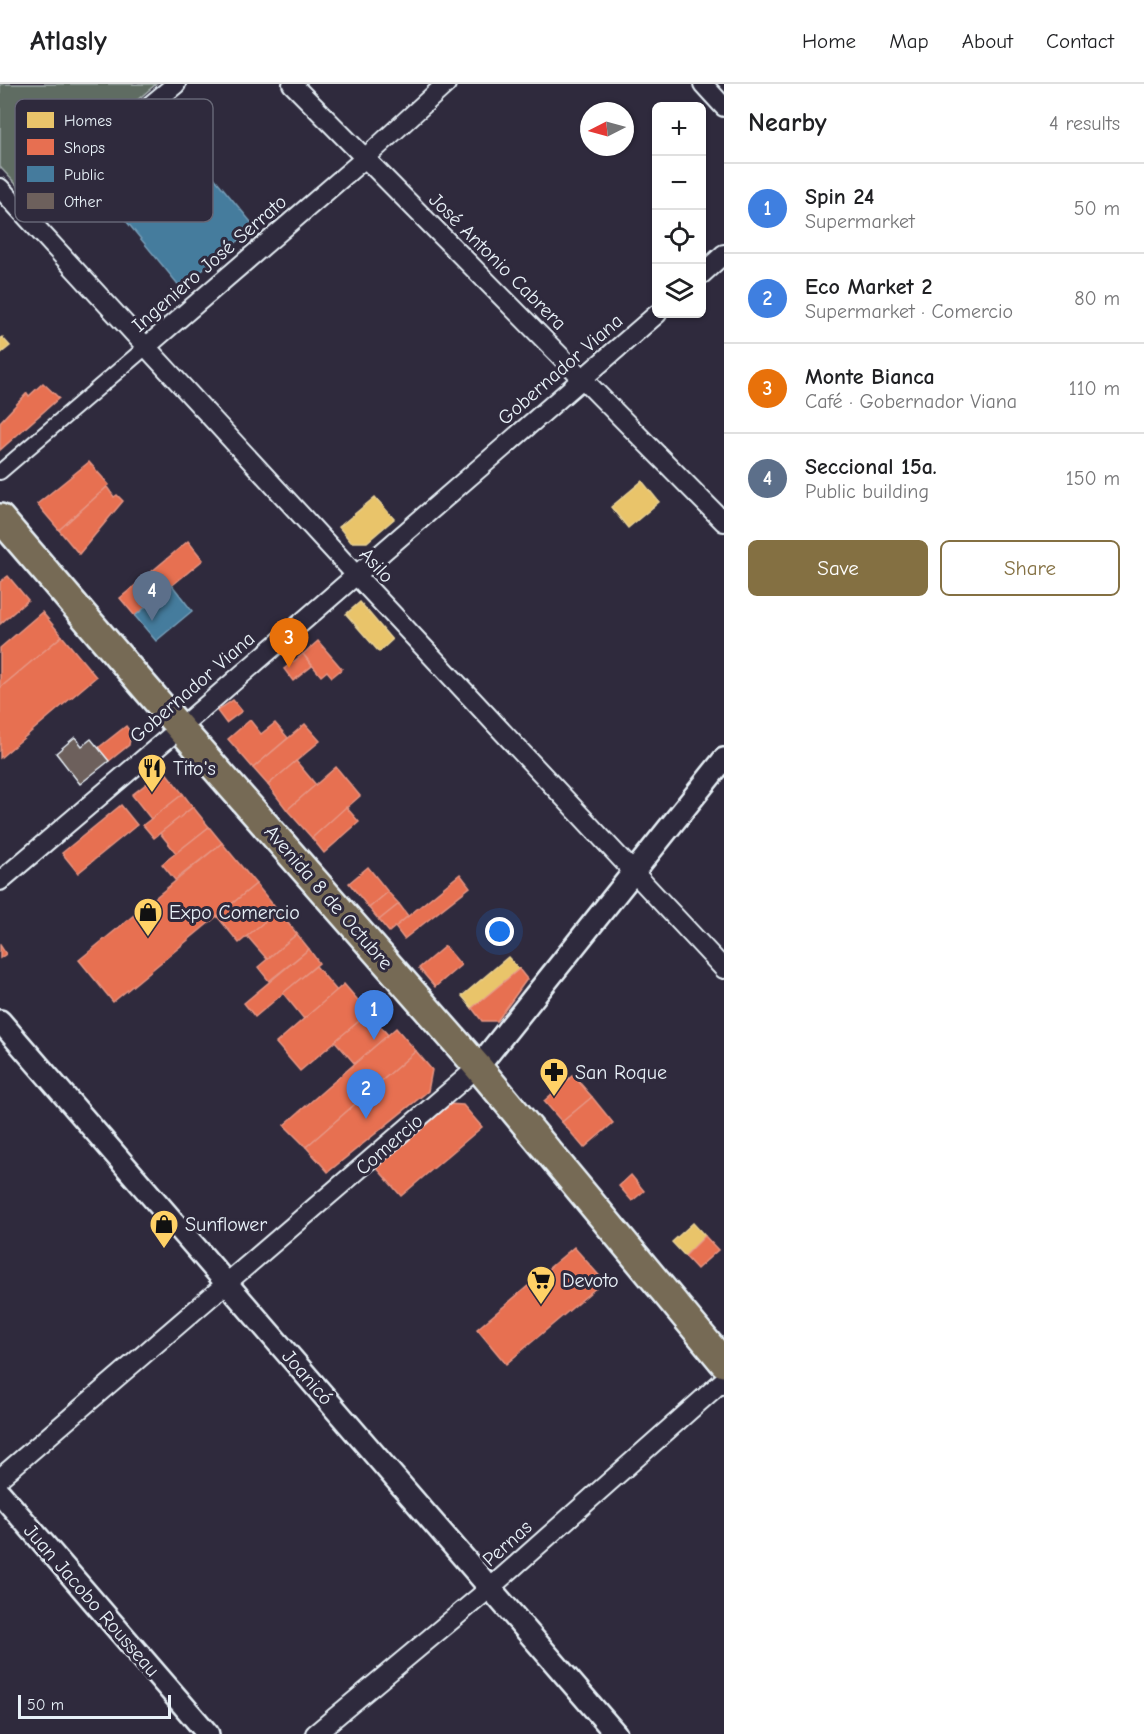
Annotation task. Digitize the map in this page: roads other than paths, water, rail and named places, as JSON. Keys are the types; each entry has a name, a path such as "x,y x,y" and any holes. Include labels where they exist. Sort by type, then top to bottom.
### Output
{"main road":[{"name":"Avenida 8 de Octubre","path":"0,518 180,728 478,1067 724,1363"}],"street":[{"path":"158,99 176,84"},
{"name":"José Antonio Cabrera","path":"292,84 724,522"},
{"name":"Ingeniero José Serrato","path":"0,472 364,159 446,84"},
{"path":"703,84 724,107"},
{"name":"Asilo","path":"0,188 15,204"},
{"name":"Asilo","path":"32,222 356,575 724,969"},
{"path":"706,270 724,254"},
{"name":"Gobernador Viana","path":"0,880 180,728 652,318"},
{"name":"Comercio","path":"0,1478 478,1067 724,759"},
{"name":"Joanicó","path":"0,1021 616,1734"},
{"name":"Pernas","path":"315,1734 490,1588 724,1380"},
{"name":"Juan Jacobo Rousseau","path":"0,1493 208,1734"}],"place":[{"name":"Seccional 15a.","path":"152,621"},
{"name":"Monte Bianca","path":"289,668"},
{"name":"Tito's","path":"152,794"},
{"name":"Expo Comercio","path":"148,938"},
{"name":"Spin 24","path":"374,1040"},
{"name":"San Roque","path":"554,1098"},
{"name":"Eco Market 2","path":"366,1119"},
{"name":"Sunflower","path":"164,1250"},
{"name":"Devoto","path":"541,1306"}]}
